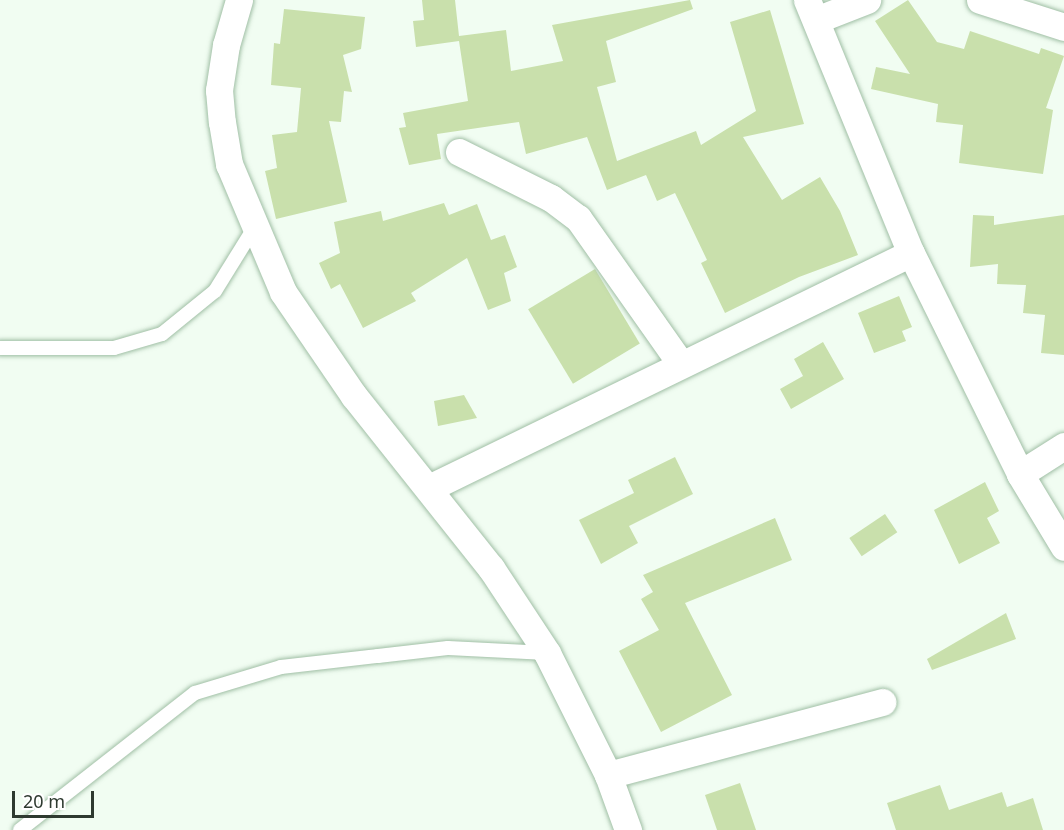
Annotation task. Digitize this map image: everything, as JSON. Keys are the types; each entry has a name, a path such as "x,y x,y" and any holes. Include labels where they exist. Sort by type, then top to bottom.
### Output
{"street":[{"path":"239,0 226,45 219,90 229,164 254,228 283,292 354,396 491,568 547,653 608,775 628,830"},
{"path":"867,0 811,10 911,252 1020,474 1064,547"},
{"path":"980,0 1064,27"},
{"path":"459,152 551,198 578,218 681,364"},
{"path":"429,488 911,252"},
{"path":"1020,474 1064,446"},
{"path":"608,775 882,702"}],"lane":[{"path":"0,348 114,348 162,334 215,291 254,228"},
{"path":"20,830 195,693 281,667 401,653 448,648 547,653"}],"building":[{"path":"422,0 455,0 459,36 506,30 511,71 563,61 552,25 690,0 693,9 606,41 616,82 597,87 617,161 696,131 701,145 756,111 730,22 770,10 804,124 743,137 782,200 820,177 840,211 858,255 799,277 725,313 701,263 707,260 675,193 657,201 646,175 607,190 587,137 526,154 519,122 437,134 441,159 409,165 399,128 406,127 403,113 468,101 459,41 416,47 413,21 424,20"},
{"path":"908,0 937,42 964,49 970,31 1039,54 1041,48 1064,56 1046,108 1053,110 1043,174 959,163 963,125 936,122 938,104 871,89 876,67 910,74 875,21"},
{"path":"284,9 365,17 361,49 343,55 352,92 344,91 341,122 329,121 347,202 276,219 265,171 277,168 272,135 297,132 301,88 271,85 274,43 280,44"},
{"path":"444,203 449,215 477,204 491,240 505,235 517,267 504,273 511,301 488,310 467,258 411,293 416,301 363,328 340,284 331,289 319,263 340,253 334,222 381,211 383,221"},
{"path":"973,215 994,216 994,225 1064,215 1064,355 1041,353 1045,315 1023,313 1026,285 997,284 998,264 970,267"},
{"path":"595,269 640,344 573,384 528,309"},
{"path":"899,296 912,327 902,331 906,341 874,353 858,313"},
{"path":"823,342 844,379 791,409 780,389 803,376 794,359"},
{"path":"464,395 477,418 438,426 434,401"},
{"path":"675,457 693,494 629,526 638,543 601,564 579,520 634,493 628,480"},
{"path":"985,482 999,511 987,518 1000,543 959,564 934,510"},
{"path":"885,514 897,532 862,556 849,538"},
{"path":"775,518 792,560 685,603 732,695 661,732 619,651 659,630 641,599 653,592 643,575"},
{"path":"1006,613 1016,639 932,670 927,659"},
{"path":"740,783 756,830 717,830 705,795"},
{"path":"940,785 949,810 1002,792 1007,807 1033,798 1043,830 896,830 887,803"}]}
